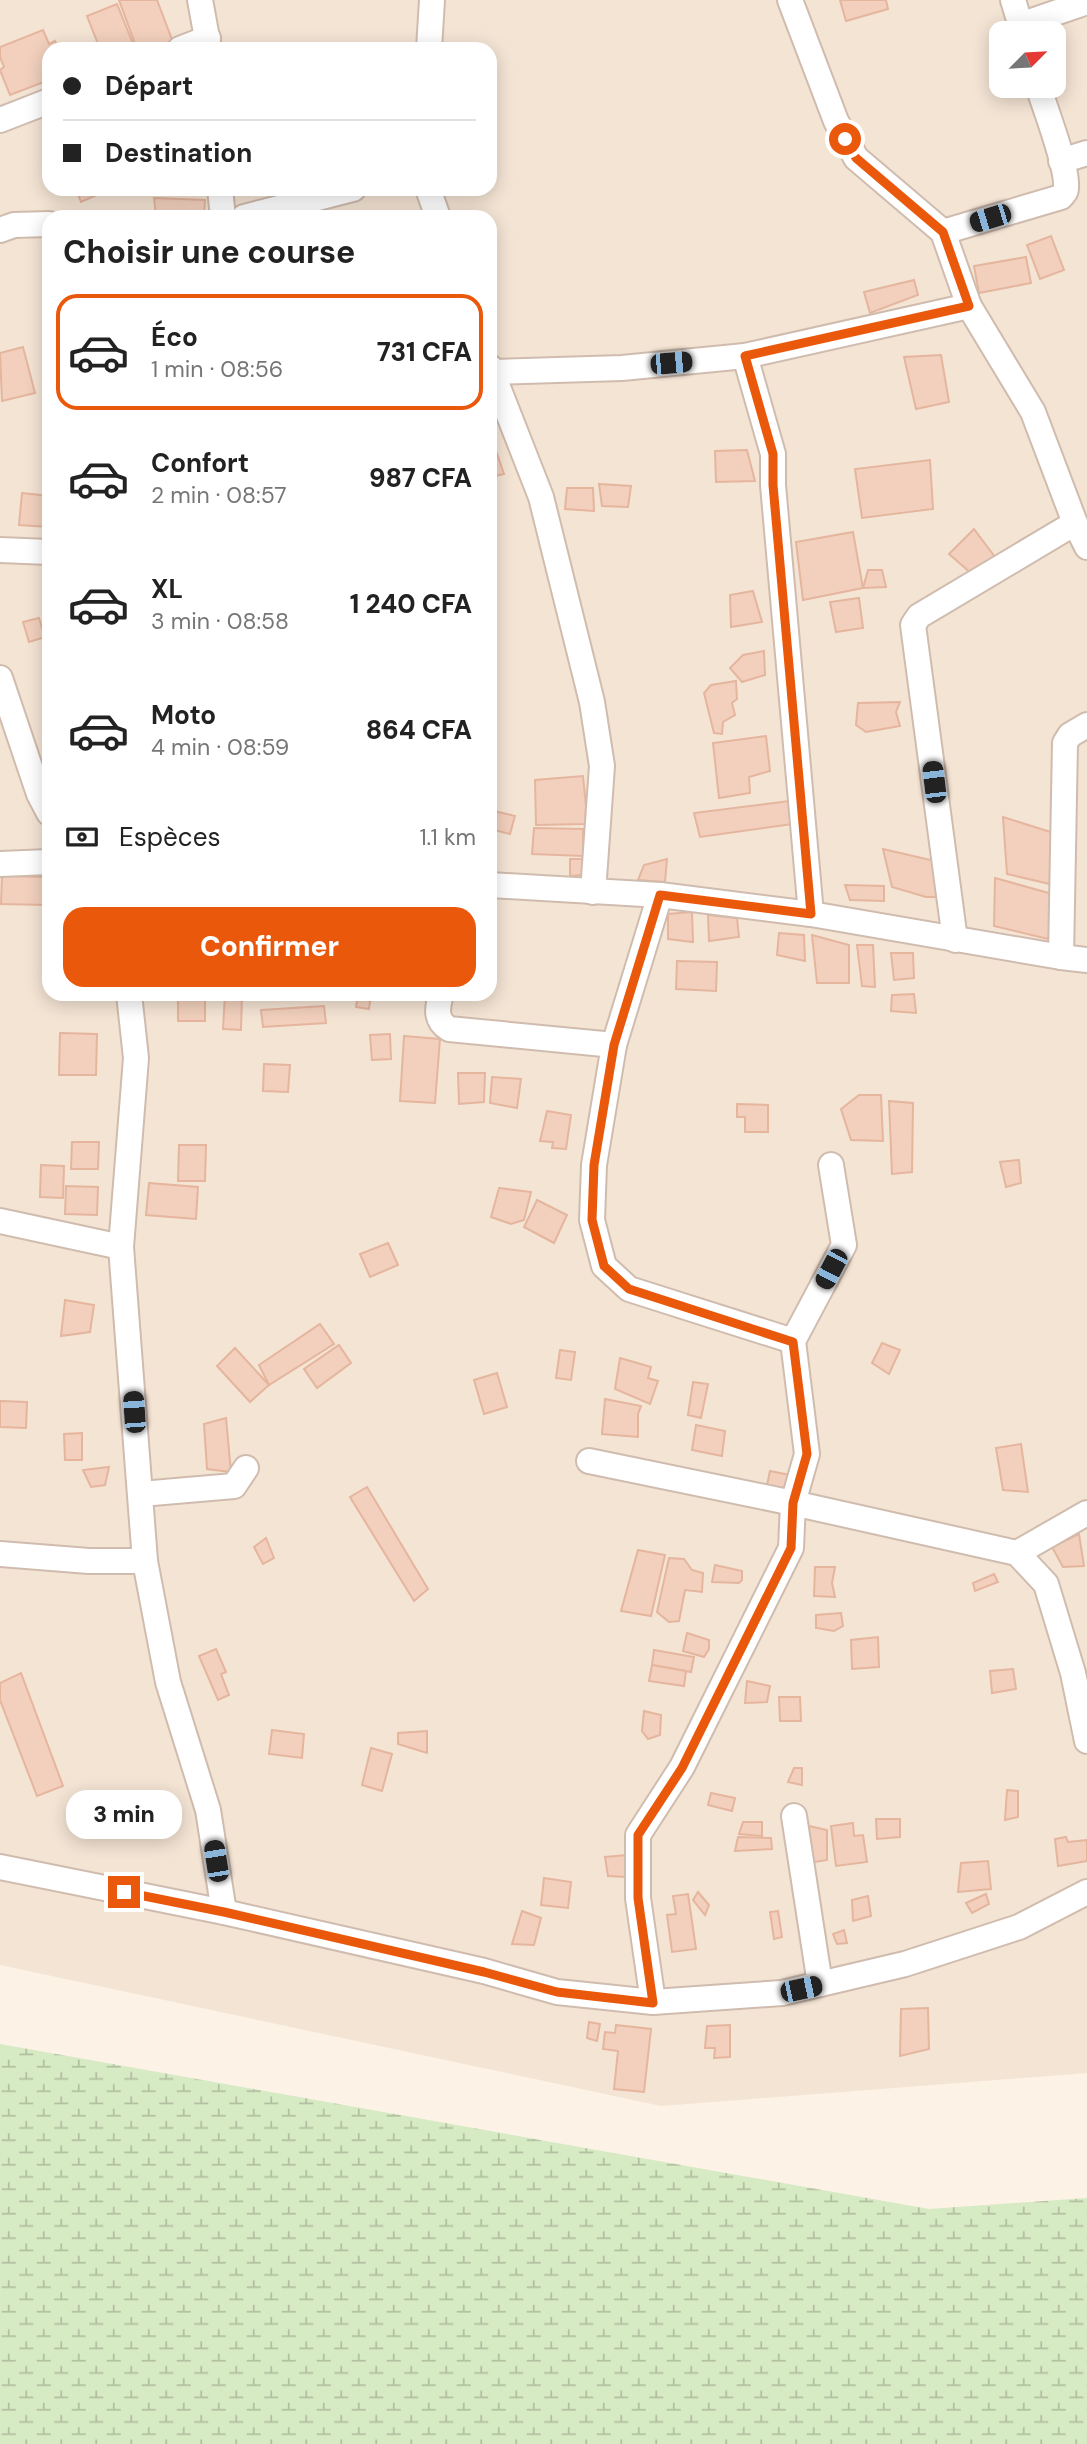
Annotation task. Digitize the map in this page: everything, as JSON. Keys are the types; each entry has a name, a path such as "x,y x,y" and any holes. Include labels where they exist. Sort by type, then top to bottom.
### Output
{"street":[{"path":"201,0 209,42"},
{"path":"429,42 432,0"},
{"path":"790,0 836,121 856,158 943,232 969,306 1033,412 1075,523 1087,547"},
{"path":"1013,0 1019,21"},
{"path":"1041,21 1087,2"},
{"path":"943,232 1061,197 1066,187 1061,161 1042,98"},
{"path":"0,120 42,104"},
{"path":"1061,161 1087,153"},
{"path":"271,210 326,196"},
{"path":"0,230 14,225 42,224"},
{"path":"497,370 622,368 745,356 969,306"},
{"path":"745,356 773,454 773,485 811,914"},
{"path":"497,385 541,497 592,702 602,766 593,892"},
{"path":"955,940 913,625 919,616 1075,523"},
{"path":"0,550 42,552"},
{"path":"0,678 42,798"},
{"path":"1060,957 1065,743 1070,735 1087,725"},
{"path":"0,864 42,862"},
{"path":"497,885 660,895 811,914 1087,960"},
{"path":"660,895 614,1045 594,1165 592,1220 604,1266 629,1289 793,1342"},
{"path":"130,1001 136,1058 121,1247 145,1561 168,1682 208,1810 224,1912"},
{"path":"440,1001 438,1016 449,1029 614,1045"},
{"path":"653,2003 638,1898 638,1835 682,1768 791,1548 793,1503 807,1454 793,1342 844,1245 831,1165"},
{"path":"0,1221 121,1247"},
{"path":"589,1461 1017,1553 1046,1584 1073,1673 1087,1741"},
{"path":"141,1494 234,1486 246,1468"},
{"path":"1017,1553 1087,1513"},
{"path":"0,1554 89,1561 145,1561"},
{"path":"794,1816 820,1984"},
{"path":"0,1867 224,1912 484,1972 557,1992 653,2003 782,1993 905,1964 1019,1927 1087,1892"}],"shaded area":[{"path":"0,0 1087,0 1087,2073 661,2106 0,1965"}],"green space":[{"path":"0,2044 929,2209 1087,2198 1087,2444 0,2444"}],"building":[{"path":"119,0 157,0 173,42 134,42"},
{"path":"840,0 886,0 888,9 846,21"},
{"path":"117,4 132,42 97,42 87,16"},
{"path":"43,30 48,42 42,42 42,83 10,95 0,70 4,67 0,47"},
{"path":"79,196 94,196 81,202"},
{"path":"154,198 205,200 204,210 155,210"},
{"path":"1051,236 1064,270 1040,279 1027,245"},
{"path":"1026,257 1031,283 979,293 974,266"},
{"path":"914,280 918,295 870,313 864,292"},
{"path":"23,347 35,393 2,401 0,353"},
{"path":"941,355 949,402 916,409 904,357"},
{"path":"747,450 755,481 716,482 715,451"},
{"path":"497,454 504,474 497,476"},
{"path":"930,460 933,509 862,518 855,469"},
{"path":"599,484 631,486 628,507 602,506"},
{"path":"567,488 593,488 594,511 565,509"},
{"path":"22,493 42,495 42,527 19,525"},
{"path":"974,529 998,561 973,575 949,554"},
{"path":"853,532 863,588 803,600 796,542"},
{"path":"868,570 882,570 886,587 863,588"},
{"path":"753,591 762,622 731,627 730,595"},
{"path":"859,598 863,628 836,632 830,602"},
{"path":"39,618 42,638 29,642 23,622"},
{"path":"764,651 765,675 742,682 730,668 743,655"},
{"path":"736,681 737,699 732,703 735,715 723,722 722,734 714,733 704,693 711,685"},
{"path":"900,702 896,712 900,726 866,732 856,725 858,703"},
{"path":"766,736 770,771 749,777 750,793 719,798 713,743"},
{"path":"583,776 585,824 536,825 535,780"},
{"path":"789,801 793,824 700,837 694,813"},
{"path":"497,812 515,816 510,834 497,831"},
{"path":"1003,817 1057,834 1054,885 1007,874"},
{"path":"534,828 583,829 583,856 532,854"},
{"path":"883,849 935,861 940,897 926,897 892,887"},
{"path":"570,859 583,859 583,875 570,876"},
{"path":"667,859 665,882 638,880 644,865"},
{"path":"2,876 42,877 42,905 1,904"},
{"path":"995,878 1056,895 1048,939 994,926"},
{"path":"845,885 884,886 884,901 850,900"},
{"path":"692,912 693,942 668,939 668,914"},
{"path":"708,915 737,918 739,937 709,941"},
{"path":"779,933 804,935 805,961 777,955"},
{"path":"812,935 849,945 849,983 817,983"},
{"path":"857,945 873,945 875,987 862,986"},
{"path":"891,953 913,953 914,978 894,980"},
{"path":"677,961 717,962 716,991 676,989"},
{"path":"914,994 916,1013 891,1011 892,995"},
{"path":"178,1001 205,1001 205,1021 178,1021"},
{"path":"225,1001 242,1001 241,1030 223,1029"},
{"path":"357,1001 370,1001 369,1009 356,1007"},
{"path":"324,1006 326,1023 263,1027 261,1010"},
{"path":"60,1033 97,1034 96,1075 59,1075"},
{"path":"390,1034 391,1059 372,1060 370,1035"},
{"path":"404,1036 440,1039 435,1103 400,1101"},
{"path":"264,1064 290,1065 288,1092 263,1091"},
{"path":"458,1073 485,1073 484,1102 459,1104"},
{"path":"492,1077 521,1079 517,1108 490,1103"},
{"path":"859,1095 881,1095 883,1141 851,1140 841,1109"},
{"path":"889,1101 913,1103 912,1172 892,1174"},
{"path":"737,1104 768,1105 768,1132 745,1132 745,1117 737,1117"},
{"path":"547,1111 571,1115 566,1149 552,1148 553,1142 540,1141"},
{"path":"72,1142 99,1142 98,1169 71,1169"},
{"path":"179,1145 206,1145 205,1181 178,1181"},
{"path":"1019,1160 1021,1183 1006,1187 1000,1162"},
{"path":"41,1165 64,1166 63,1198 40,1197"},
{"path":"149,1183 198,1187 196,1219 146,1215"},
{"path":"66,1186 98,1187 97,1215 65,1214"},
{"path":"499,1188 531,1192 524,1220 511,1224 491,1217"},
{"path":"537,1200 567,1215 554,1243 524,1227"},
{"path":"388,1243 398,1265 370,1277 360,1254"},
{"path":"65,1300 94,1305 90,1332 61,1336"},
{"path":"320,1324 334,1344 269,1385 259,1365"},
{"path":"882,1343 900,1350 889,1374 872,1363"},
{"path":"339,1345 351,1363 317,1388 304,1369"},
{"path":"235,1348 269,1385 250,1402 217,1366"},
{"path":"560,1350 575,1352 571,1380 556,1378"},
{"path":"620,1358 651,1367 648,1378 658,1381 650,1404 615,1389"},
{"path":"497,1373 507,1407 484,1414 474,1380"},
{"path":"693,1382 708,1384 701,1418 688,1415"},
{"path":"605,1399 641,1406 638,1414 638,1437 602,1434"},
{"path":"0,1401 27,1402 26,1428 0,1427"},
{"path":"226,1418 231,1472 207,1469 204,1424"},
{"path":"696,1425 725,1431 722,1456 692,1450"},
{"path":"82,1433 82,1460 65,1460 64,1434"},
{"path":"1021,1444 1028,1492 1003,1490 996,1448"},
{"path":"109,1467 105,1485 91,1487 83,1470"},
{"path":"770,1471 795,1476 794,1490 767,1485"},
{"path":"367,1487 428,1589 414,1601 350,1497"},
{"path":"1079,1534 1084,1566 1063,1567 1052,1547"},
{"path":"266,1538 274,1558 263,1564 254,1547"},
{"path":"638,1550 665,1555 651,1616 621,1611"},
{"path":"669,1558 684,1559 692,1570 703,1573 702,1592 685,1590 679,1621 669,1622 657,1612"},
{"path":"715,1565 742,1571 742,1580 739,1583 712,1582"},
{"path":"815,1567 835,1567 832,1583 835,1597 814,1596"},
{"path":"994,1574 998,1582 975,1591 973,1583"},
{"path":"841,1613 843,1626 834,1631 816,1628 816,1615"},
{"path":"687,1633 709,1640 709,1649 704,1657 683,1651"},
{"path":"878,1637 879,1667 852,1669 851,1640"},
{"path":"216,1649 226,1672 221,1674 229,1695 218,1700 199,1656"},
{"path":"654,1650 694,1657 691,1672 652,1665"},
{"path":"652,1665 686,1671 684,1686 649,1681"},
{"path":"1013,1669 1016,1689 992,1693 990,1671"},
{"path":"21,1673 63,1786 37,1796 0,1700 0,1683"},
{"path":"747,1681 770,1686 767,1702 745,1703"},
{"path":"779,1697 800,1697 801,1721 780,1721"},
{"path":"644,1711 661,1715 660,1735 648,1739 642,1731"},
{"path":"272,1730 304,1734 302,1758 269,1754"},
{"path":"427,1731 427,1753 398,1744 398,1733"},
{"path":"371,1748 392,1754 382,1791 362,1785"},
{"path":"794,1768 802,1768 802,1785 788,1782"},
{"path":"1007,1790 1018,1791 1018,1817 1005,1820"},
{"path":"711,1793 735,1798 732,1811 708,1805"},
{"path":"876,1819 900,1819 900,1837 877,1839"},
{"path":"743,1822 762,1822 762,1836 739,1834"},
{"path":"853,1823 854,1836 863,1835 867,1862 836,1866 831,1826"},
{"path":"809,1826 827,1830 827,1860 808,1863"},
{"path":"738,1837 771,1838 772,1849 735,1851"},
{"path":"1066,1837 1068,1842 1087,1840 1087,1861 1058,1866 1055,1839"},
{"path":"627,1855 626,1877 608,1876 605,1857"},
{"path":"988,1861 991,1889 958,1892 961,1863"},
{"path":"544,1878 571,1882 568,1908 541,1905"},
{"path":"698,1892 709,1905 705,1915 693,1900"},
{"path":"688,1894 696,1949 672,1952 667,1915 676,1914 673,1896"},
{"path":"986,1894 989,1904 972,1913 966,1903"},
{"path":"868,1896 871,1916 853,1921 852,1900"},
{"path":"522,1911 541,1918 534,1945 512,1944"},
{"path":"778,1911 782,1937 774,1939 770,1912"},
{"path":"844,1930 847,1943 837,1944 833,1934"},
{"path":"928,2008 929,2049 900,2056 901,2009"},
{"path":"589,2022 600,2024 597,2041 587,2038"},
{"path":"616,2025 651,2029 644,2092 614,2089 618,2051 603,2049 605,2032 615,2033"},
{"path":"730,2025 730,2057 714,2058 715,2048 705,2048 707,2026"}],"route":[{"path":"124,1892 224,1912 484,1972 557,1992 653,2003 638,1898 638,1835 682,1768 791,1548 793,1503 807,1454 793,1342 629,1289 604,1266 592,1220 594,1165 614,1045 660,895 811,914 773,485 773,454 745,356 969,306 943,232 856,158 845,139"}]}
